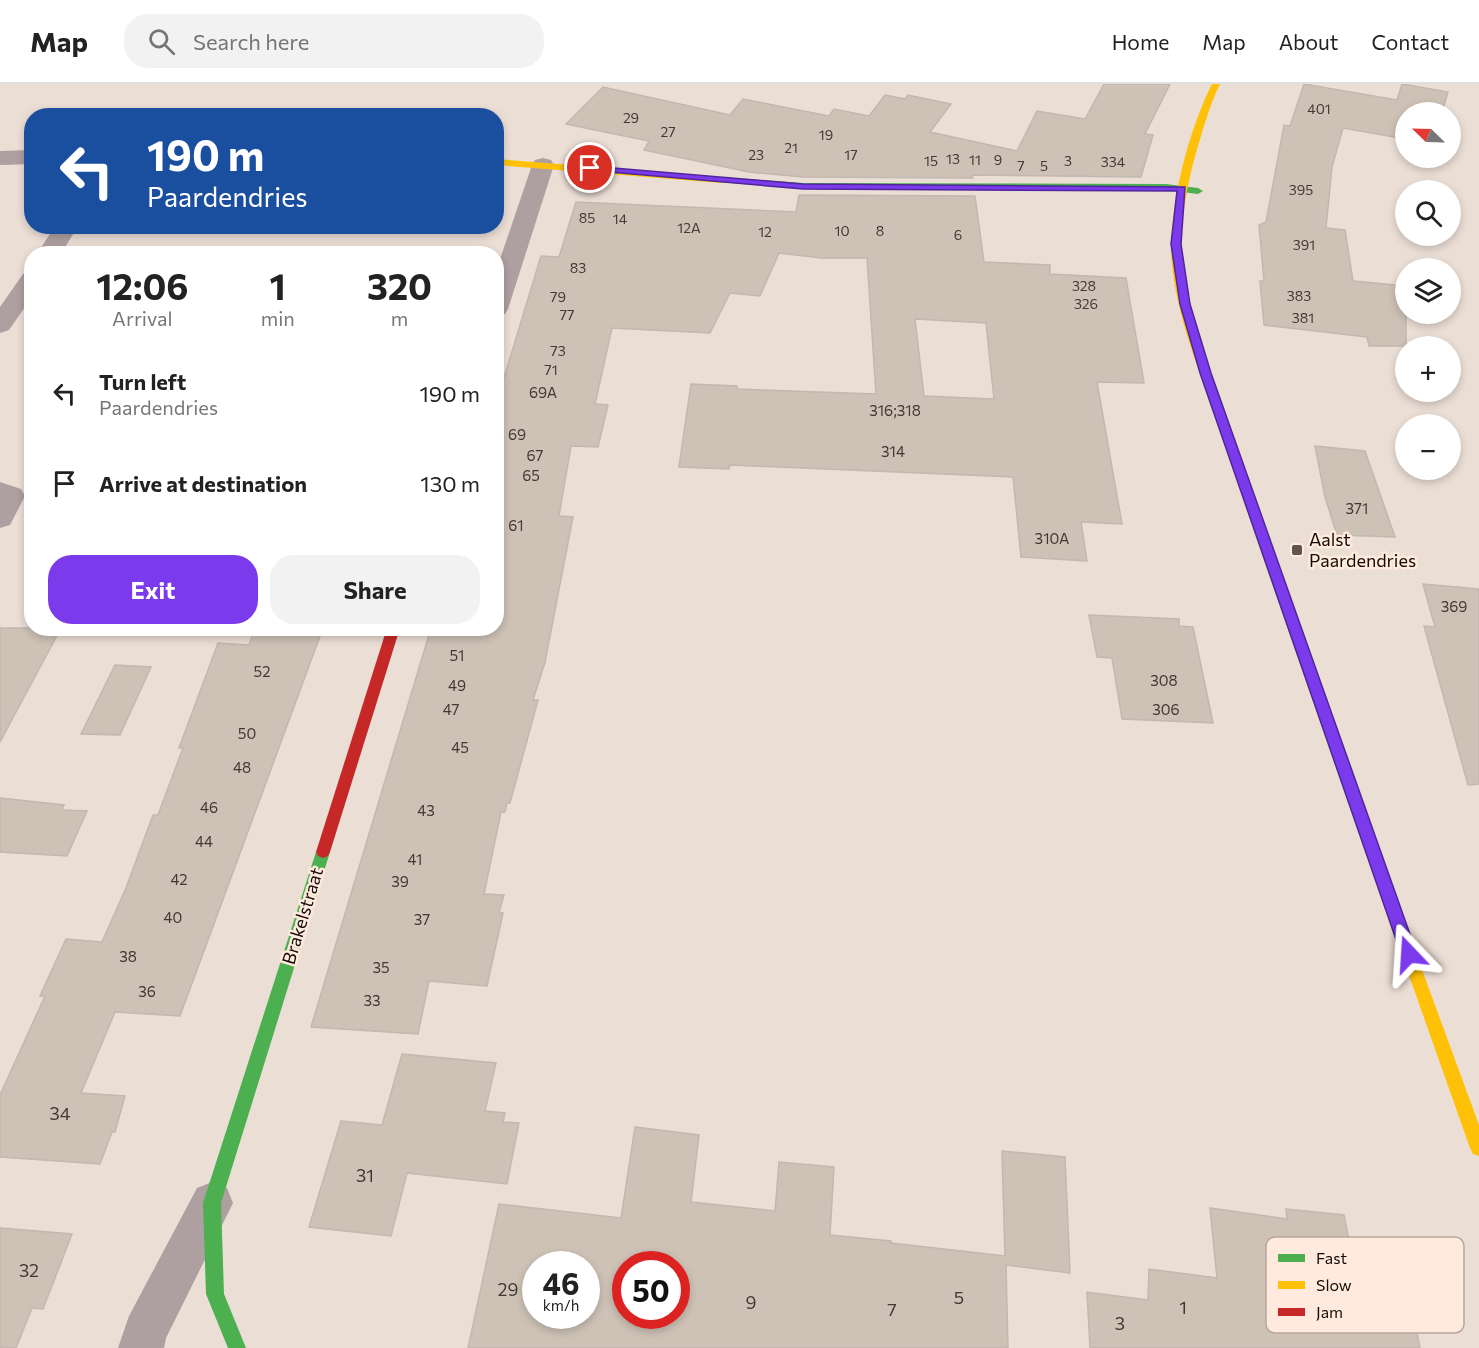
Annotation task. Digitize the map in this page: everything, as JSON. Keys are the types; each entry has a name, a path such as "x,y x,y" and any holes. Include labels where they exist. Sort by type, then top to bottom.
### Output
{"main road":[{"path":"1216,84 1210,96 1182,189 1176,244 1185,304 1206,373 1355,803 1479,1148"},
{"path":"504,163 803,186 1198,191"},
{"name":"Brakelstraat","path":"237,1348 215,1294 212,1203 391,636"}],"street":[{"path":"0,158 24,157"},
{"path":"504,284 543,165"},
{"path":"0,325 24,290"},
{"name":"Brakelstraat","path":"141,1348 145,1332 212,1203"}],"building":[{"path":"1104,84 1170,84 1145,134 1153,135 1141,177 972,175 973,178 803,177 749,172 644,150 649,141 566,124 603,87 730,115 743,99 829,116 834,109 869,116 885,95 905,99 908,95 951,104 930,132 1017,151 1037,111 1085,119"},
{"path":"1304,84 1397,100 1402,84 1448,92 1445,102 1395,102 1395,137 1343,128 1332,167 1326,228 1345,230 1353,281 1395,285 1395,324 1406,324 1406,336 1395,336 1395,346 1369,346 1367,337 1264,325 1260,281 1264,281 1259,225 1266,222 1284,125 1290,126"},
{"path":"799,195 975,196 984,262 1050,265 1050,274 1126,278 1144,383 1097,382 1122,524 1081,522 1087,561 1021,557 1013,477 730,465 729,469 679,467 691,384 737,386 737,389 876,394 867,258 821,258 779,253 760,296 730,293 710,333 612,328 595,404 608,405 598,447 571,446 559,516 573,517 545,662 533,700 538,700 510,803 507,803 505,812 501,812 484,894 504,895 499,912 503,913 487,986 429,981 418,1034 311,1027 429,636 504,636 504,378 541,256 559,257 576,202 796,212","holes":["915,319 986,323 994,399 924,396"]},
{"path":"1315,446 1365,451 1395,537 1337,535 1325,497"},
{"path":"1423,584 1479,589 1479,784 1468,785 1424,626 1435,627"},
{"path":"1089,615 1179,619 1179,626 1193,627 1213,723 1122,719 1112,658 1097,657"},
{"path":"0,628 24,628 24,636 57,636 0,742"},
{"path":"252,636 320,636 180,1016 115,1012 81,1093 125,1096 115,1132 112,1132 100,1164 0,1157 0,1095 45,996 40,996 66,939 102,942 126,888 153,815 158,815 183,748 179,748 218,643 249,645"},
{"path":"115,665 151,667 120,735 81,734"},
{"path":"0,798 64,805 62,810 87,811 67,856 0,852"},
{"path":"402,1054 496,1063 485,1111 505,1113 503,1122 519,1123 507,1184 407,1173 391,1236 309,1227 341,1121 382,1125"},
{"path":"635,1127 699,1135 691,1202 775,1211 779,1162 834,1167 830,1235 1005,1256 1002,1151 1065,1157 1070,1273 1006,1265 1008,1348 468,1348 499,1204 621,1218"},
{"path":"1210,1208 1287,1219 1286,1209 1344,1215 1348,1237 1266,1237 1266,1333 1417,1333 1420,1348 1090,1348 1087,1292 1148,1300 1149,1269 1217,1278"},
{"path":"0,1228 72,1234 43,1309 32,1308 16,1348 0,1348"}],"traffic: fast":[{"path":"721,180 803,186 1166,187 1198,191"},
{"path":"1279,586 1388,896"},
{"path":"237,1348 215,1294 212,1203 323,852"}],"traffic: slow":[{"path":"1216,84 1198,132 1183,186 1176,242 1179,285 1196,348 1279,586"},
{"path":"504,163 721,180"},
{"path":"1388,896 1479,1148"}],"traffic: jam":[{"path":"323,852 391,636"}],"place":[{"name":"Aalst Paardendries","path":"1297,550"}],"route":[{"path":"590,168 803,186 1182,189 1176,244 1185,304 1206,373 1409,954"}]}
